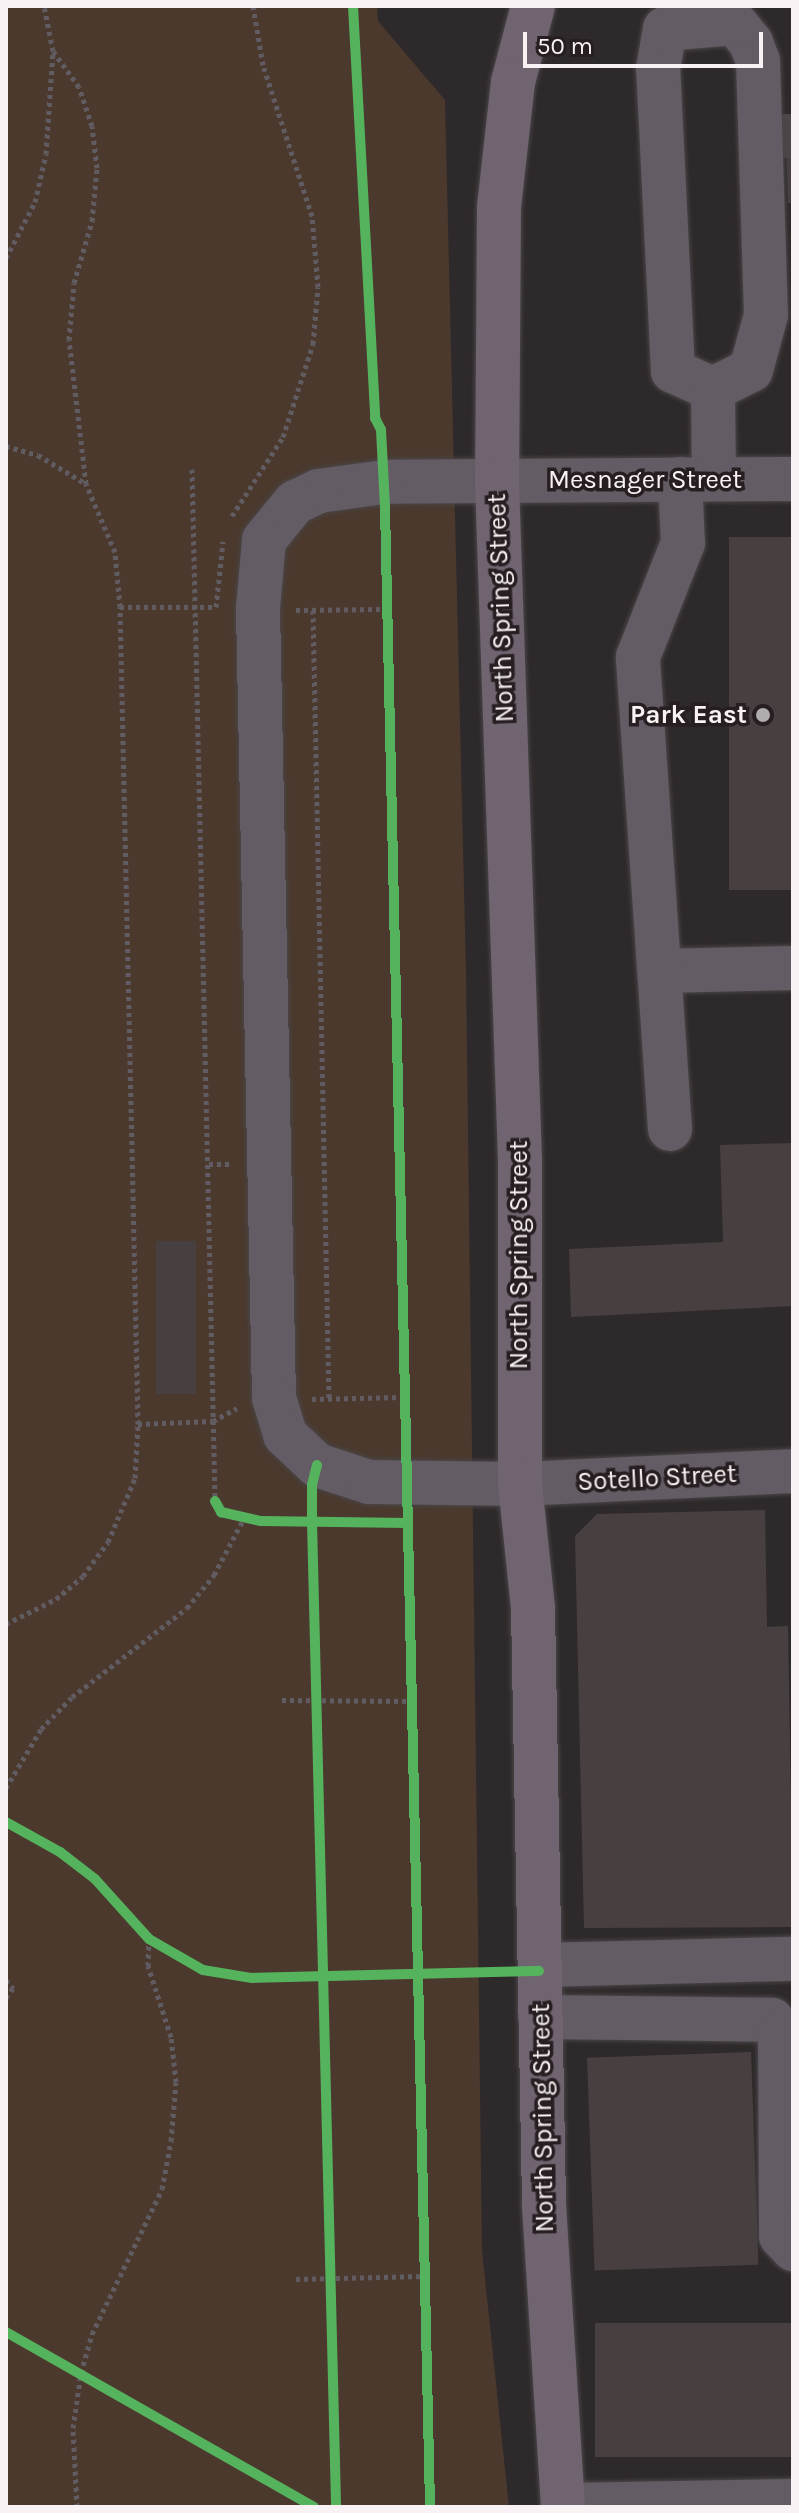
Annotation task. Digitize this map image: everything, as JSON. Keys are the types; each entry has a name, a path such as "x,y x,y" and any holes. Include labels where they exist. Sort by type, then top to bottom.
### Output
{"main road":[{"name":"North Spring Street","path":"533,6 513,82 499,207 497,482 520,1160 520,1484 533,1608 544,2205 563,2506"}],"street":[{"path":"735,23 751,43 758,61 780,245 751,370 713,389 673,371 658,69 665,29 735,23"},
{"path":"758,61 784,86 790,114"},
{"path":"670,1129 638,657 683,543 713,389"},
{"name":"Mesnager Street","path":"520,1484 369,1482 334,1473 300,1453 285,1435 274,1398 258,608 264,540 295,502 319,491 384,482 793,479"},
{"path":"660,971 793,968"},
{"name":"Sotello Street","path":"520,1484 793,1471"},
{"path":"540,1965 793,1959"},
{"path":"540,2017 772,2020 780,2032 781,2236 793,2249"},
{"path":"563,2506 793,2501"}],"path":[{"path":"6,258 35,202 46,154 53,51 44,6"},
{"path":"228,524 283,437 313,344 318,287 312,216 263,65 253,6"},
{"path":"6,1624 56,1599 83,1576 108,1542 135,1478 138,1424 120,607 115,552 86,484 69,340 74,283 92,221 97,168 92,126 79,87 53,51"},
{"path":"6,446 38,455 86,484"},
{"path":"192,469 215,1501 233,1515 261,1521"},
{"path":"216,607 225,535"},
{"path":"387,595 387,625"},
{"path":"120,607 226,607"},
{"path":"329,1398 313,610 387,609"},
{"path":"402,1381 403,1410"},
{"path":"299,1400 403,1397"},
{"path":"138,1424 213,1421 240,1406"},
{"path":"6,1788 41,1729 72,1697 187,1608 214,1575 233,1515"},
{"path":"315,1685 316,1716"},
{"path":"411,1686 411,1716"},
{"path":"282,1700 411,1701"},
{"path":"77,2507 73,2428 81,2373 92,2334 162,2189 171,2141 176,2082 171,2037 148,1966 154,1942 140,1929"},
{"path":"6,1980 13,1988 6,1998"},
{"path":"424,2260 425,2291"},
{"path":"329,2263 330,2295"},
{"path":"296,2279 424,2276"},
{"path":"68,2366 94,2381"}],"shaded area":[{"path":"6,6 377,6 378,21 445,100 466,971 482,2250 509,2507 6,2507"}],"building":[{"path":"793,114 793,203 788,203 785,115"},
{"name":"Park East","path":"729,537 793,537 793,890 729,890"},
{"path":"793,1143 793,1306 571,1317 569,1249 723,1242 720,1145"},
{"path":"156,1241 196,1241 196,1394 156,1394"},
{"path":"765,1510 767,1627 788,1626 793,1927 584,1928 575,1536 597,1514"},
{"path":"751,2052 758,2265 595,2271 587,2058"},
{"path":"595,2323 793,2323 793,2457 595,2457"}],"tunnel":[{"path":"790,114 793,180"}],"cycle path":[{"path":"353,6 375,418 381,430 385,507 430,2507"},
{"path":"317,1465 312,1485 312,1522 336,2507"},
{"path":"215,1501 221,1512 261,1521 408,1523"},
{"path":"6,1822 60,1852 95,1879 149,1939 203,1970 252,1978 539,1971"},
{"path":"6,2332 314,2507"}],"place":[{"name":"Park East","path":"763,715"}]}
